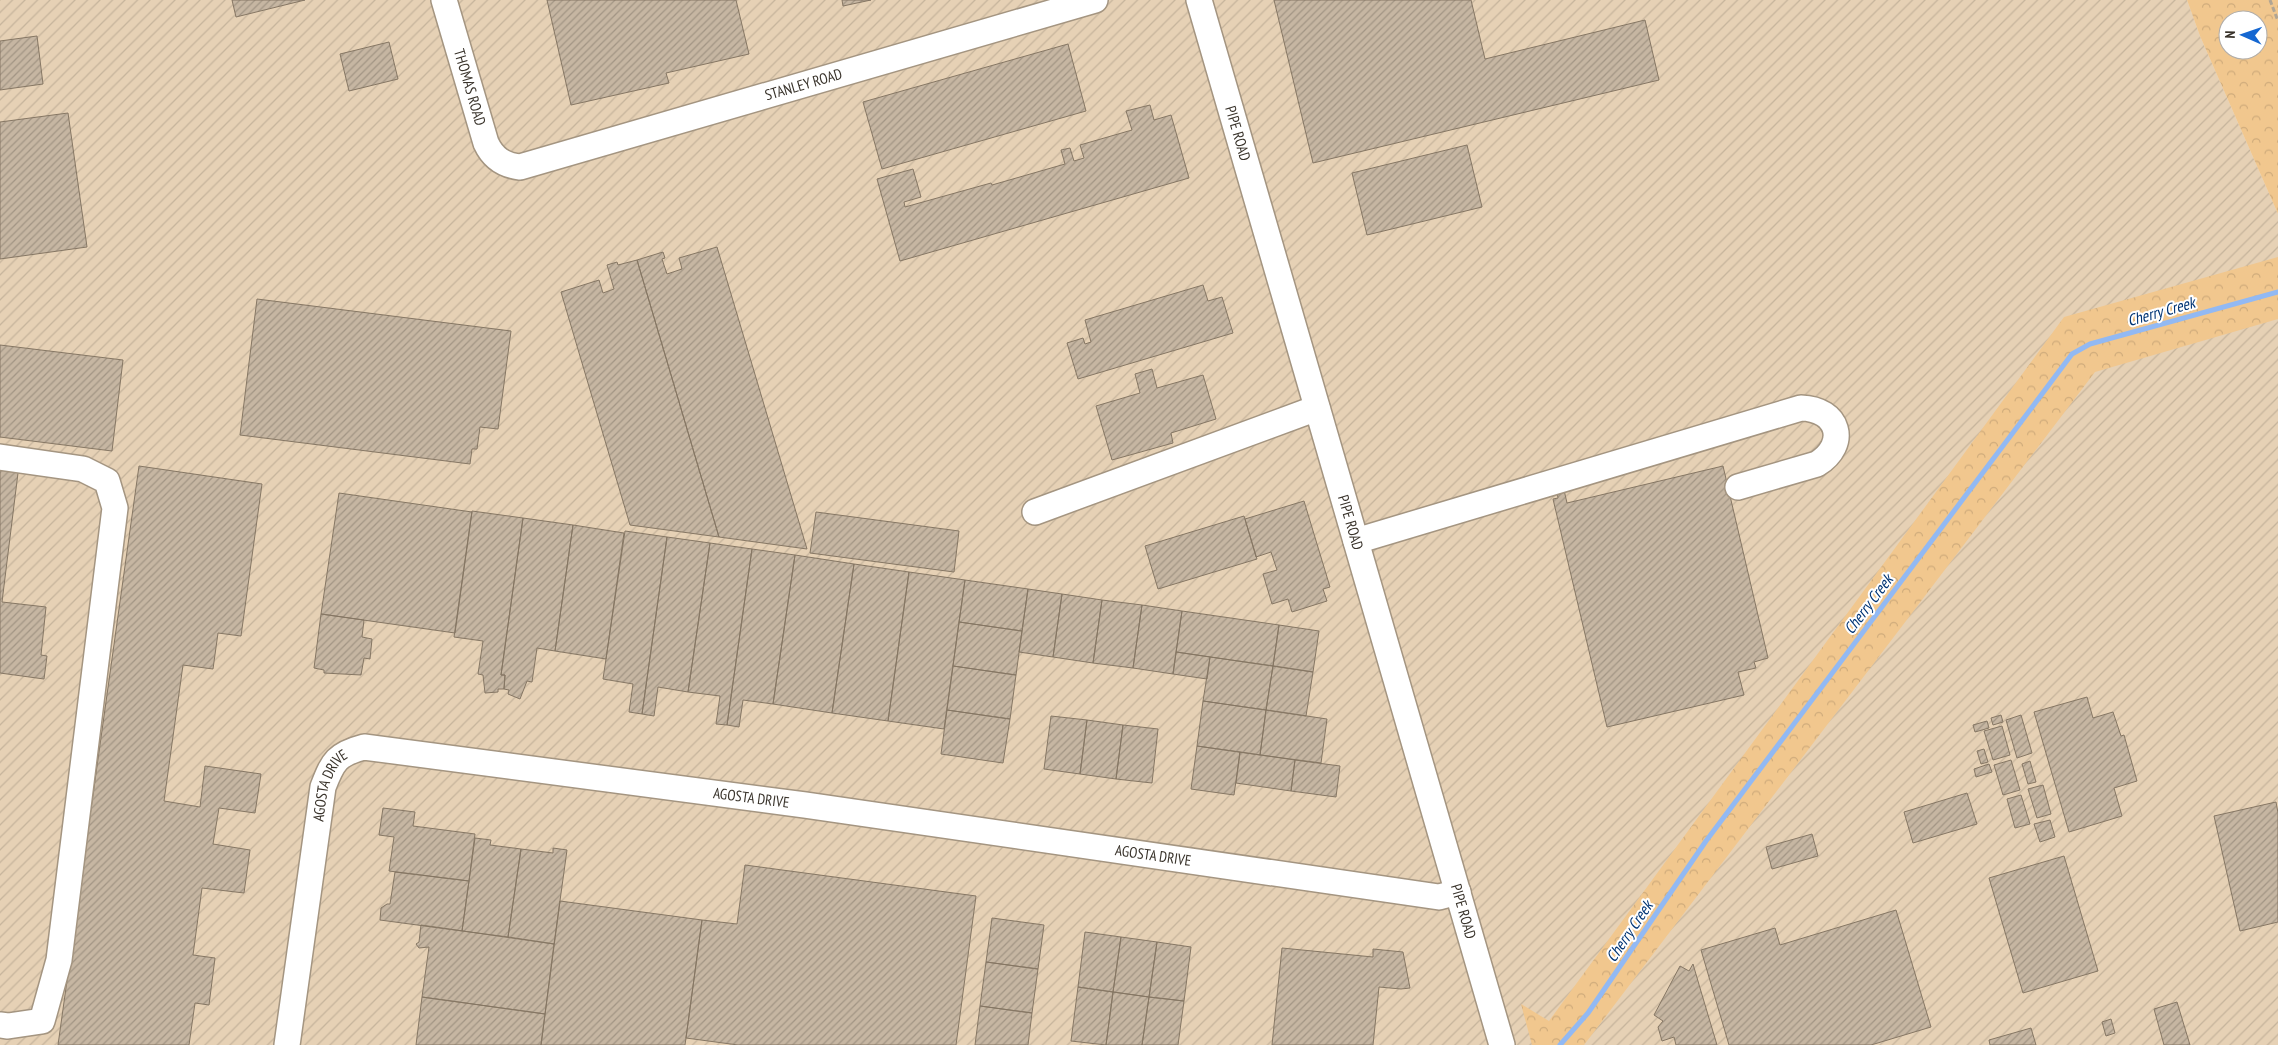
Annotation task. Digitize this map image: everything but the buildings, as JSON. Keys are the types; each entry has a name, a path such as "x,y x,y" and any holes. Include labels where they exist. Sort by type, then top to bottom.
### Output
{"street":[{"name":"THOMAS ROAD","path":"444,0 486,143 495,157 509,166"},
{"name":"STANLEY ROAD","path":"509,166 520,167 1096,0"},
{"name":"PIPE ROAD","path":"1199,0 1502,1045"},
{"path":"1035,512 1316,408"},
{"path":"1356,541 1801,408 1812,408 1826,414 1835,427 1837,437 1833,450 1825,459 1817,464 1738,487"},
{"path":"0,457 83,469 107,481 115,508 59,960 42,1021 8,1026 0,1025"},
{"name":"AGOSTA DRIVE","path":"287,1045 323,787 332,764 346,752 364,747 805,805 1439,897 1458,892"}],"path":[{"path":"2270,0 2278,20"}],"shaded area":[{"path":"0,0 2187,0 2200,36 2278,214 2278,1045 0,1045"}],"green space":[{"path":"2187,0 2278,0 2278,214 2200,36"},
{"path":"2278,257 2278,319 2095,372 1584,1045 1532,1045 1521,1004 1549,1021 2064,317"}],"waterway":[{"name":"Cherry Creek","path":"1560,1045 1588,1013 1706,841 2072,354 2090,344 2278,292"}]}
